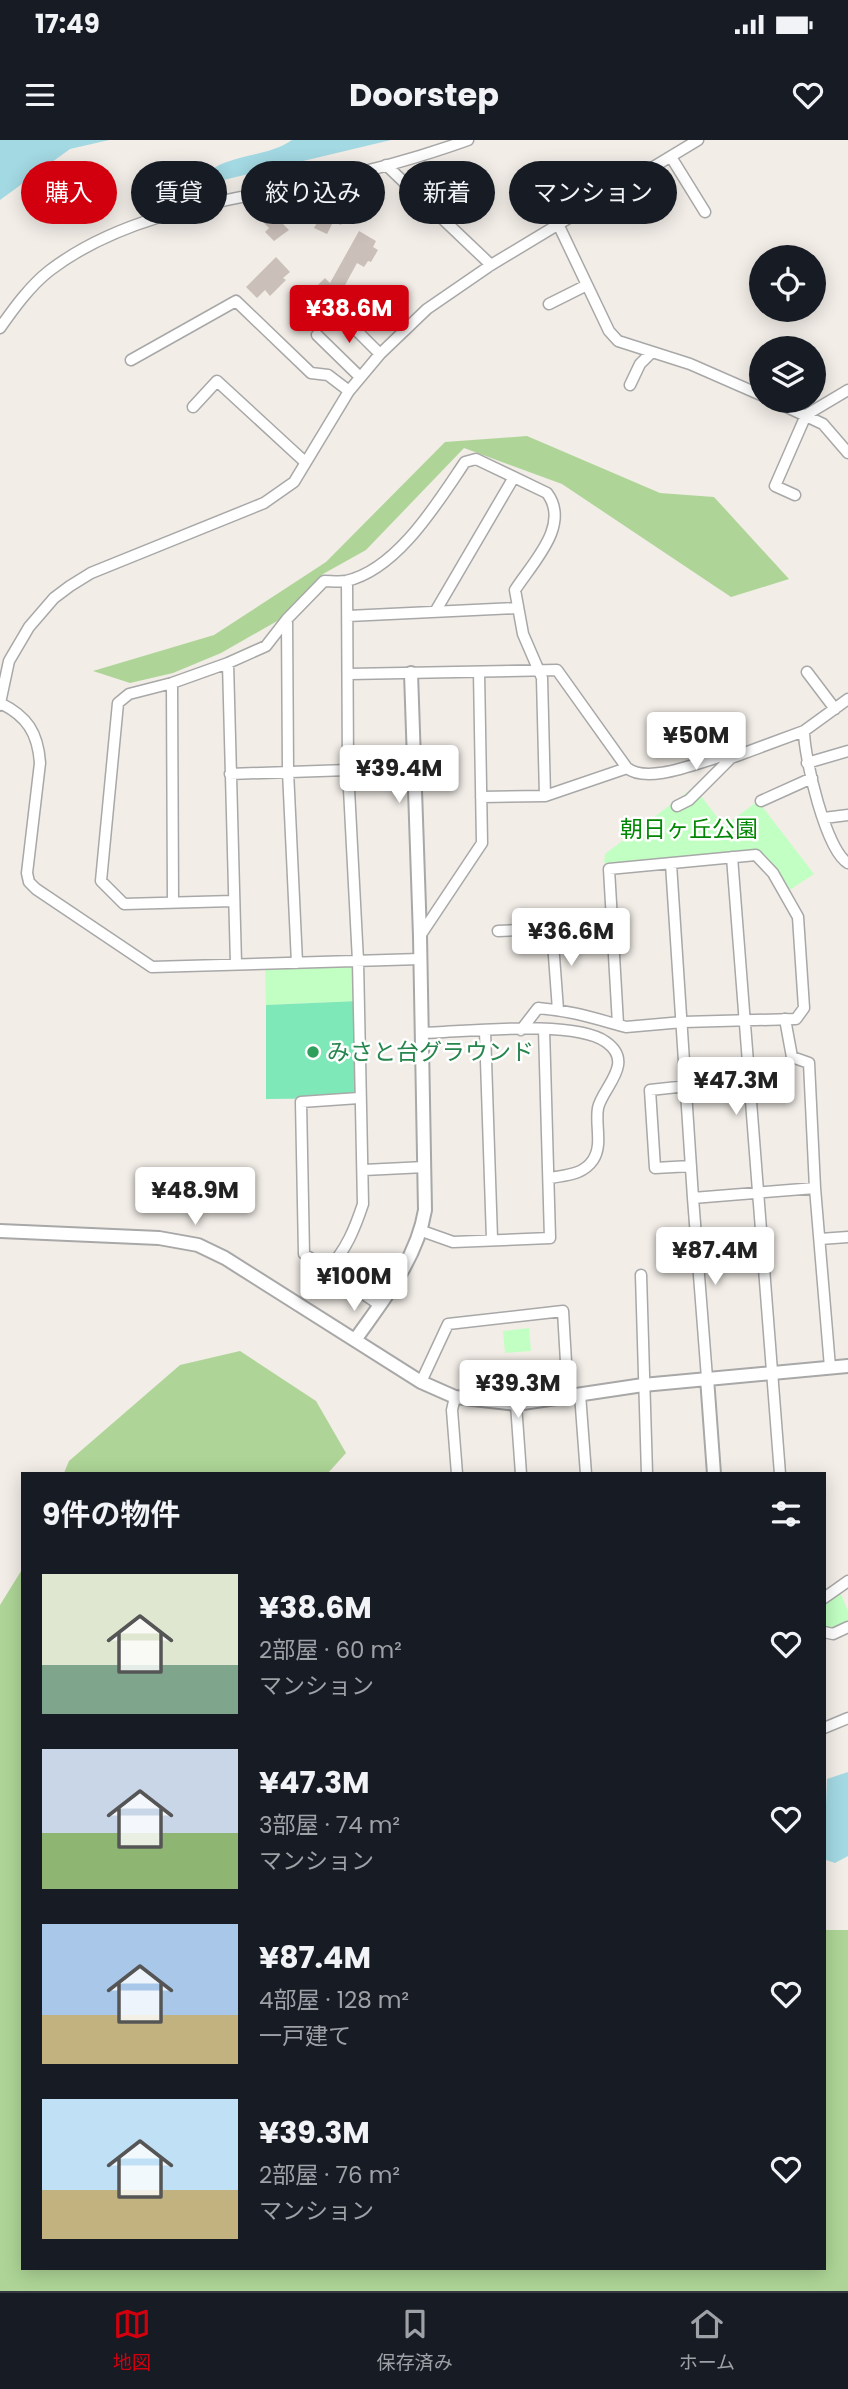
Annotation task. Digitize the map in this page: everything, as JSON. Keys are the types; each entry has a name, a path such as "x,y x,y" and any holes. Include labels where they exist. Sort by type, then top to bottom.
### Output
{"street":[{"path":"0,328 47,272 78,252 116,233 220,201 318,182 468,140"},
{"path":"664,161 698,140"},
{"path":"671,157 705,212"},
{"path":"386,165 491,265"},
{"path":"420,959 152,967 29,882 27,873 40,762 39,744 32,729 18,711 0,704 4,661 39,613 70,586 91,573 264,503 294,482 349,391 380,354 426,309 558,224 609,331 618,341 690,364 749,390"},
{"path":"549,304 587,285"},
{"path":"131,360 236,301 311,373 328,375 349,391"},
{"path":"358,332 380,354"},
{"path":"317,335 360,377"},
{"path":"630,385 640,364 652,352"},
{"path":"193,407 217,381 305,463"},
{"path":"795,495 775,486 806,415 848,390"},
{"path":"801,413 823,424 848,453"},
{"path":"233,901 124,904 101,881 118,703 129,694 172,683 228,663 265,646 324,581 347,581 381,564 416,529 465,462 476,459 547,493 554,503 556,527 515,590 517,608 542,678 545,796"},
{"path":"435,612 514,477"},
{"path":"327,1270 337,1261 354,1231 363,1204 358,961 348,770 347,581"},
{"path":"348,616 517,608"},
{"path":"287,619 288,771 297,963"},
{"path":"228,663 236,964"},
{"path":"349,674 479,672 537,668 557,670 627,768 633,772 659,775 726,755 731,758"},
{"path":"420,936 482,843 479,672"},
{"path":"807,672 835,709"},
{"path":"355,1340 411,1257 422,1231 425,1210 420,936 411,673"},
{"path":"172,683 173,903"},
{"path":"677,806 689,800 731,758 804,731 848,699"},
{"path":"804,731 807,763 824,818 838,855 848,863"},
{"path":"807,763 848,751"},
{"path":"481,797 545,796 627,768"},
{"path":"230,774 348,770"},
{"path":"761,801 812,778"},
{"path":"824,818 848,814"},
{"path":"522,1030 538,1009 585,1013 626,1027 683,1022 796,1019 804,1008 798,917 774,873 756,855 608,869 618,1024"},
{"path":"732,858 780,1472"},
{"path":"671,864 714,1472"},
{"path":"498,931 612,926"},
{"path":"552,929 558,1010"},
{"path":"785,1018 792,1057 809,1063 815,1188 830,1367"},
{"path":"422,1033 544,1029 594,1036 616,1052 618,1067 614,1081 598,1107 598,1149 593,1160 576,1174 550,1178"},
{"path":"422,1231 453,1242 550,1238 544,1029"},
{"path":"485,1031 492,1240"},
{"path":"687,1086 650,1090 655,1168 691,1166"},
{"path":"359,1098 301,1102 304,1254 380,1305"},
{"path":"363,1170 425,1167"},
{"path":"693,1198 815,1188"},
{"path":"0,1231 159,1238 198,1245 225,1258 292,1303 421,1382 455,1396 516,1404 643,1385 848,1366"},
{"path":"820,1239 848,1237"},
{"path":"641,1275 648,1472"},
{"path":"421,1382 448,1324 563,1311 586,1472"},
{"path":"455,1396 452,1410 457,1472"},
{"path":"516,1404 521,1472"},
{"path":"826,1597 848,1581"},
{"path":"826,1632 833,1634 848,1628"},
{"path":"826,1727 848,1718"}],"green space":[{"path":"527,436 660,493 714,497 789,579 731,597 562,484 464,448 366,550 323,574 279,620 221,653 173,673 130,683 93,671 214,635 326,562 445,442"},
{"name":"朝日ヶ丘公園","path":"694,787 724,826 758,801 814,874 785,893 756,855 604,863 605,854"},
{"path":"358,961 359,1001 266,1005 265,963"},
{"name":"みさと台グラウンド","path":"359,1001 359,1098 266,1099 266,1005"},
{"path":"529,1328 531,1351 505,1353 503,1331"},
{"path":"240,1351 316,1401 346,1453 329,1472 64,1472 69,1461 180,1365"},
{"path":"21,1571 21,2270 826,2270 826,1930 848,1930 848,2291 0,2291 0,1605"},
{"path":"839,1590 848,1611 848,1622 834,1628 826,1626 826,1600"}],"water":[{"path":"0,140 109,140 70,149 54,161 21,161 21,185 0,200"},
{"path":"292,140 391,140 303,161 241,161 241,176 227,179 227,162"},
{"path":"848,1772 848,1856 835,1863 826,1860 827,1779"}],"building":[{"path":"265,224 283,224 289,230 274,241 265,232 269,228"},
{"path":"316,224 332,224 327,234 314,228"},
{"path":"359,231 376,241 373,247 378,250 371,262 368,261 364,267 357,263 344,287 334,297 338,302 322,314 318,309 308,318 298,308 319,288 317,286 325,278 330,283"},
{"path":"276,257 290,272 270,296 265,290 257,298 246,287"}],"place":[{"name":"みさと台グラウンド","path":"313,1052"}]}
